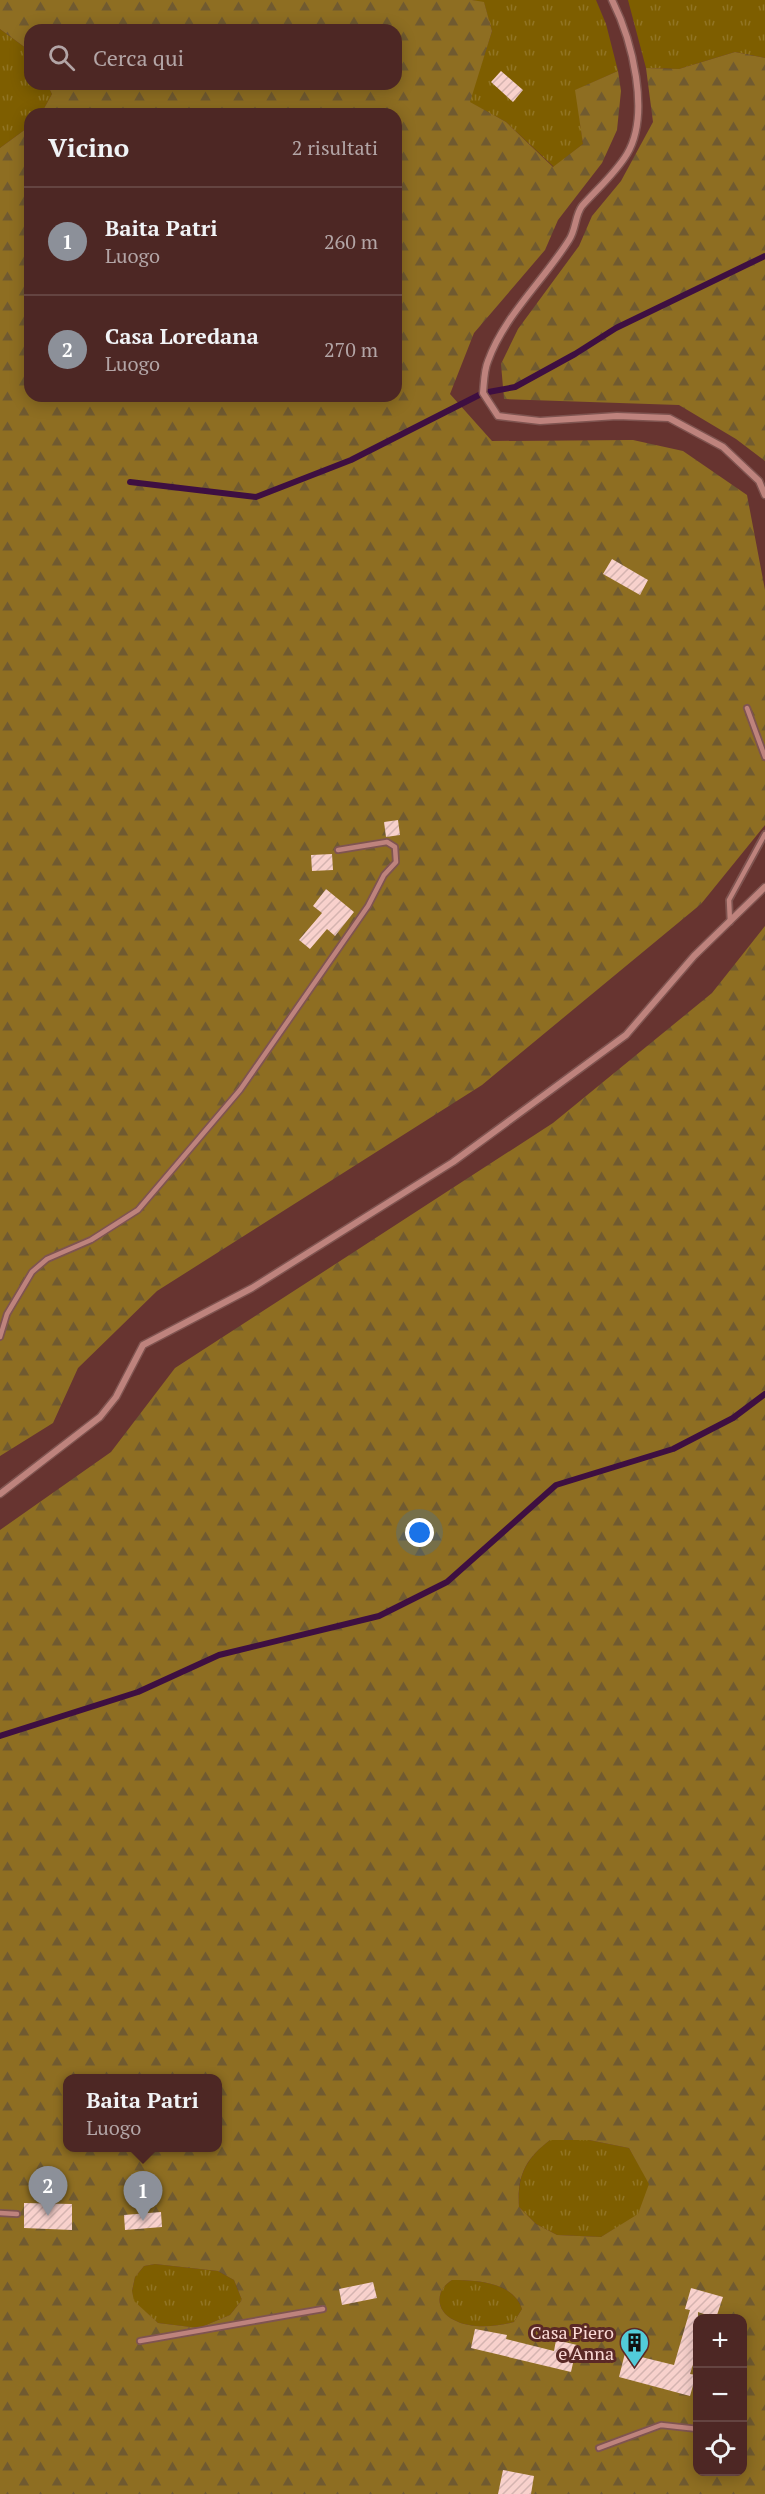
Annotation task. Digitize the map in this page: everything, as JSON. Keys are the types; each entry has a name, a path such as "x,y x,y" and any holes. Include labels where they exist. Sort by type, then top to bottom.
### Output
{"street":[{"path":"612,0 632,57 639,105 637,126 628,153 611,176 580,208 571,237 503,331 487,362 483,393 498,416 519,420 540,422 617,416 669,417 723,447 759,481 765,495"},
{"path":"0,1494 100,1416 116,1397 143,1345 252,1288 453,1162 626,1035 694,956 765,886"}],"lane":[{"path":"747,708 765,757"},
{"path":"730,922 729,900 765,834"},
{"path":"0,1337 7,1314 32,1272 47,1258 92,1240 138,1210 240,1090 368,906 384,875 396,862 395,847 387,842 338,850"},
{"path":"0,2213 17,2214"},
{"path":"140,2341 323,2309"},
{"path":"599,2448 661,2425 693,2428"}],"green space":[{"path":"0,0 472,0 484,2 492,31 470,102 506,122 553,167 583,144 575,90 618,71 621,91 617,130 602,163 558,220 545,250 474,333 450,394 492,441 633,440 683,451 747,495 765,590 765,825 701,904 482,1085 157,1291 78,1368 53,1423 0,1456 0,148 24,130 24,402 402,402 402,108 44,108 52,94 50,90 402,90 402,24 24,24 24,47 0,29"},
{"path":"472,0 596,0 606,24 618,71 576,90 583,144 554,167 506,122 469,102 492,31 484,3"},
{"path":"628,0 765,0 765,58 735,52 679,69 646,68"},
{"path":"0,29 24,47 24,90 50,90 52,94 44,108 24,108 24,130 0,148"},
{"path":"735,52 765,58 765,461 736,439 679,405 504,399 501,364 518,329 579,246 592,216 621,181 653,122 646,68 679,69"},
{"path":"765,926 765,2494 0,2494 0,1530 111,1452 175,1368 553,1123 712,993","holes":["550,2140 589,2140 629,2148 649,2184 638,2214 601,2237 557,2235 536,2224 519,2207 521,2177 534,2154","155,2264 218,2271 234,2280 242,2300 230,2315 199,2328 158,2323 134,2301 132,2291 135,2277 144,2266","452,2280 493,2284 511,2293 522,2309 514,2322 492,2326 460,2323 448,2316 441,2306 442,2289"]},
{"path":"550,2140 589,2140 629,2148 650,2184 638,2215 601,2237 557,2235 536,2224 519,2207 519,2186 529,2161"},
{"path":"155,2264 218,2271 234,2280 242,2300 230,2315 199,2328 158,2323 133,2301 132,2291 135,2277 144,2266"},
{"path":"452,2280 493,2284 511,2293 522,2309 514,2322 507,2324 484,2326 460,2323 448,2316 441,2306 442,2289"}],"building":[{"path":"501,71 523,90 513,102 491,82"},
{"path":"612,559 648,580 640,595 603,574"},
{"path":"398,820 400,835 386,837 384,822"},
{"path":"332,854 333,870 312,871 311,855"},
{"path":"326,889 354,912 335,936 327,929 310,949 299,940 322,913 313,906"},
{"path":"24,2203 72,2204 72,2230 24,2228"},
{"path":"161,2212 162,2227 125,2230 124,2215"},
{"path":"373,2282 377,2298 342,2305 339,2289"},
{"path":"691,2288 723,2297 717,2314 698,2312 698,2314 693,2314 693,2365 690,2374 693,2374 693,2386 690,2396 619,2377 625,2353 674,2365 690,2310 685,2309"},
{"path":"475,2329 507,2335 506,2339 554,2351 556,2340 577,2345 571,2372 471,2348"},
{"path":"503,2470 534,2476 531,2494 498,2494"}],"waterway":[{"path":"130,482 256,497 351,460 483,393 515,387 616,328 765,256"},
{"path":"0,1736 138,1692 219,1655 379,1616 447,1582 556,1485 673,1449 733,1418 765,1394"}],"place":[{"name":"Casa Loredana","path":"48,2216"},
{"name":"Baita Patri","path":"143,2221"},
{"name":"Casa Piero e Anna","path":"635,2368"}]}
